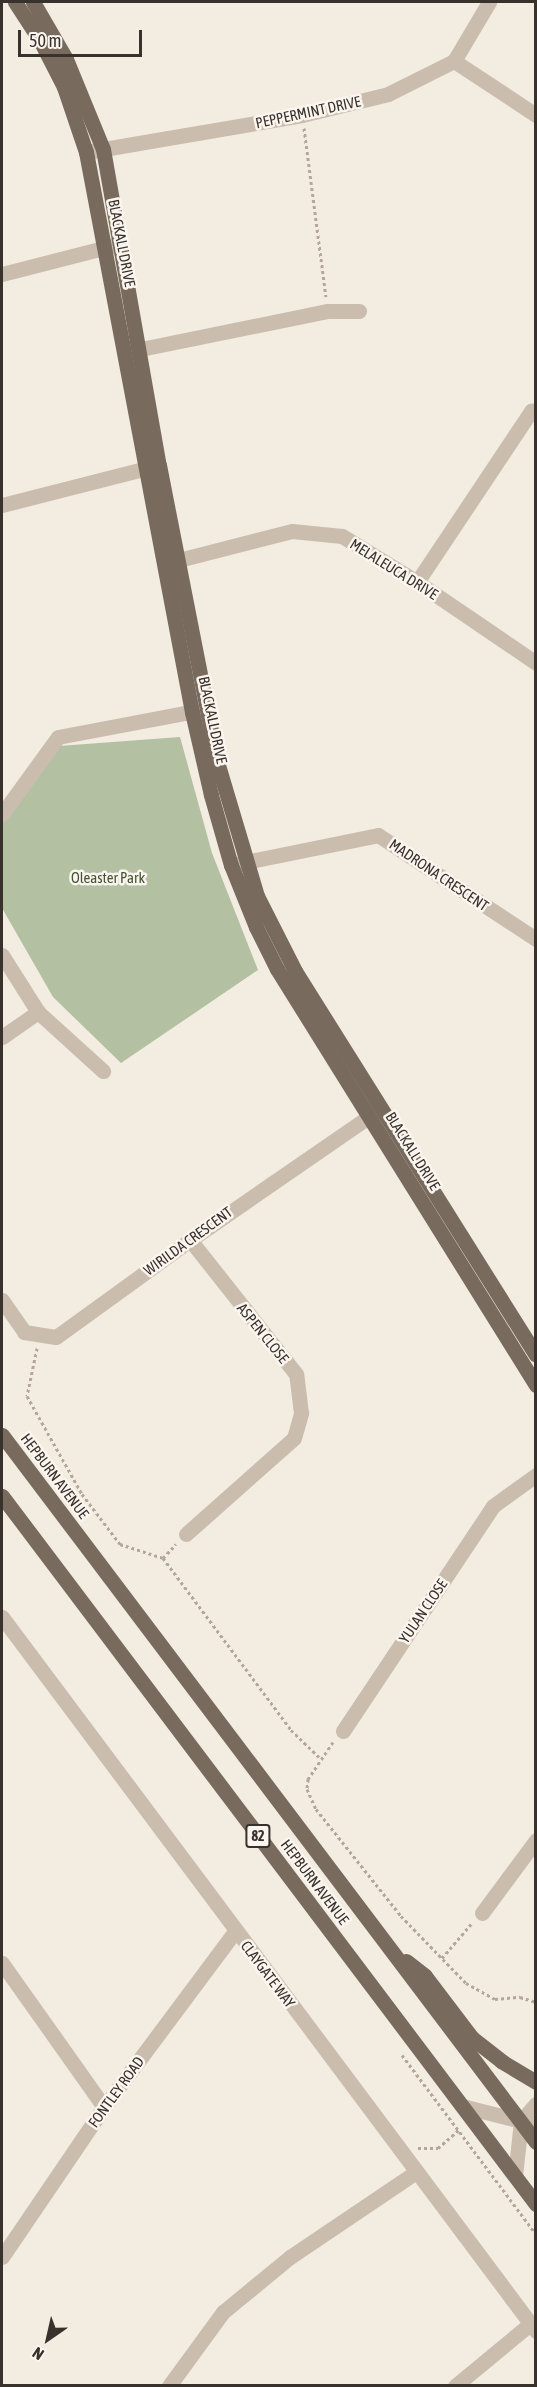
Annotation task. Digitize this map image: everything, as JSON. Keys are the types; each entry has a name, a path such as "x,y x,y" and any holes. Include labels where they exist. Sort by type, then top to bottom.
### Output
{"main road":[{"name":"BLACKALL DRIVE","path":"15,2 41,42 64,87 86,152 111,245 172,562 199,711 211,795 238,864 256,927 278,969 375,1111 536,1356"},
{"name":"BLACKALL DRIVE","path":"33,2 66,59 103,149 111,245"},
{"name":"BLACKALL DRIVE","path":"375,1111 534,1380"},
{"name":"HEPBURN AVENUE","path":"2,1435 392,1950 528,2121 536,2142"},
{"name":"HEPBURN AVENUE","path":"2,1496 536,2204"},
{"path":"392,1950 425,1976 472,2038 501,2061 536,2082"}],"street":[{"path":"489,2 454,61 536,115"},
{"name":"PEPPERMINT DRIVE","path":"86,152 302,115 388,94 454,61"},
{"path":"2,274 111,245"},
{"path":"133,351 328,311 359,311"},
{"path":"417,582 531,411 536,411"},
{"path":"2,505 153,467"},
{"name":"MELALEUCA DRIVE","path":"172,562 292,531 342,536 417,582 536,663"},
{"path":"2,814 58,737 199,711"},
{"name":"MADRONA CRESCENT","path":"238,864 378,835 536,939"},
{"path":"2,955 38,1012 103,1071"},
{"path":"2,1037 38,1012"},
{"name":"WIRILDA CRESCENT","path":"40,1335 56,1337 189,1239 375,1111"},
{"name":"ASPEN CLOSE","path":"186,1534 294,1438 301,1413 296,1374 189,1239"},
{"path":"2,1300 24,1332 40,1335"},
{"name":"YULAN CLOSE","path":"343,1731 493,1506 536,1475"},
{"name":"CLAYGATE WAY","path":"2,1617 533,2327"},
{"path":"482,1913 536,1840"},
{"name":"FONTLEY ROAD","path":"2,2257 104,2107 235,1931"},
{"path":"2,1963 104,2107"},
{"path":"515,2176 528,2121 536,2104"},
{"path":"462,2106 528,2121"},
{"path":"169,2385 223,2312 290,2257 416,2172"},
{"path":"455,2385 533,2327"}],"path":[{"path":"302,115 328,311"},
{"path":"40,1335 27,1396 82,1494 120,1544 163,1558 291,1730 320,1758"},
{"path":"343,1731 320,1758 308,1779 310,1800 401,1916 466,1983 483,1995 495,1999 520,1998 536,2002"},
{"path":"441,1958 482,1913"},
{"path":"399,2148 438,2148 458,2132"}],"green space":[{"name":"Oleaster Park","path":"180,737 212,853 258,970 121,1063 53,997 2,908 2,822 59,746"}]}
